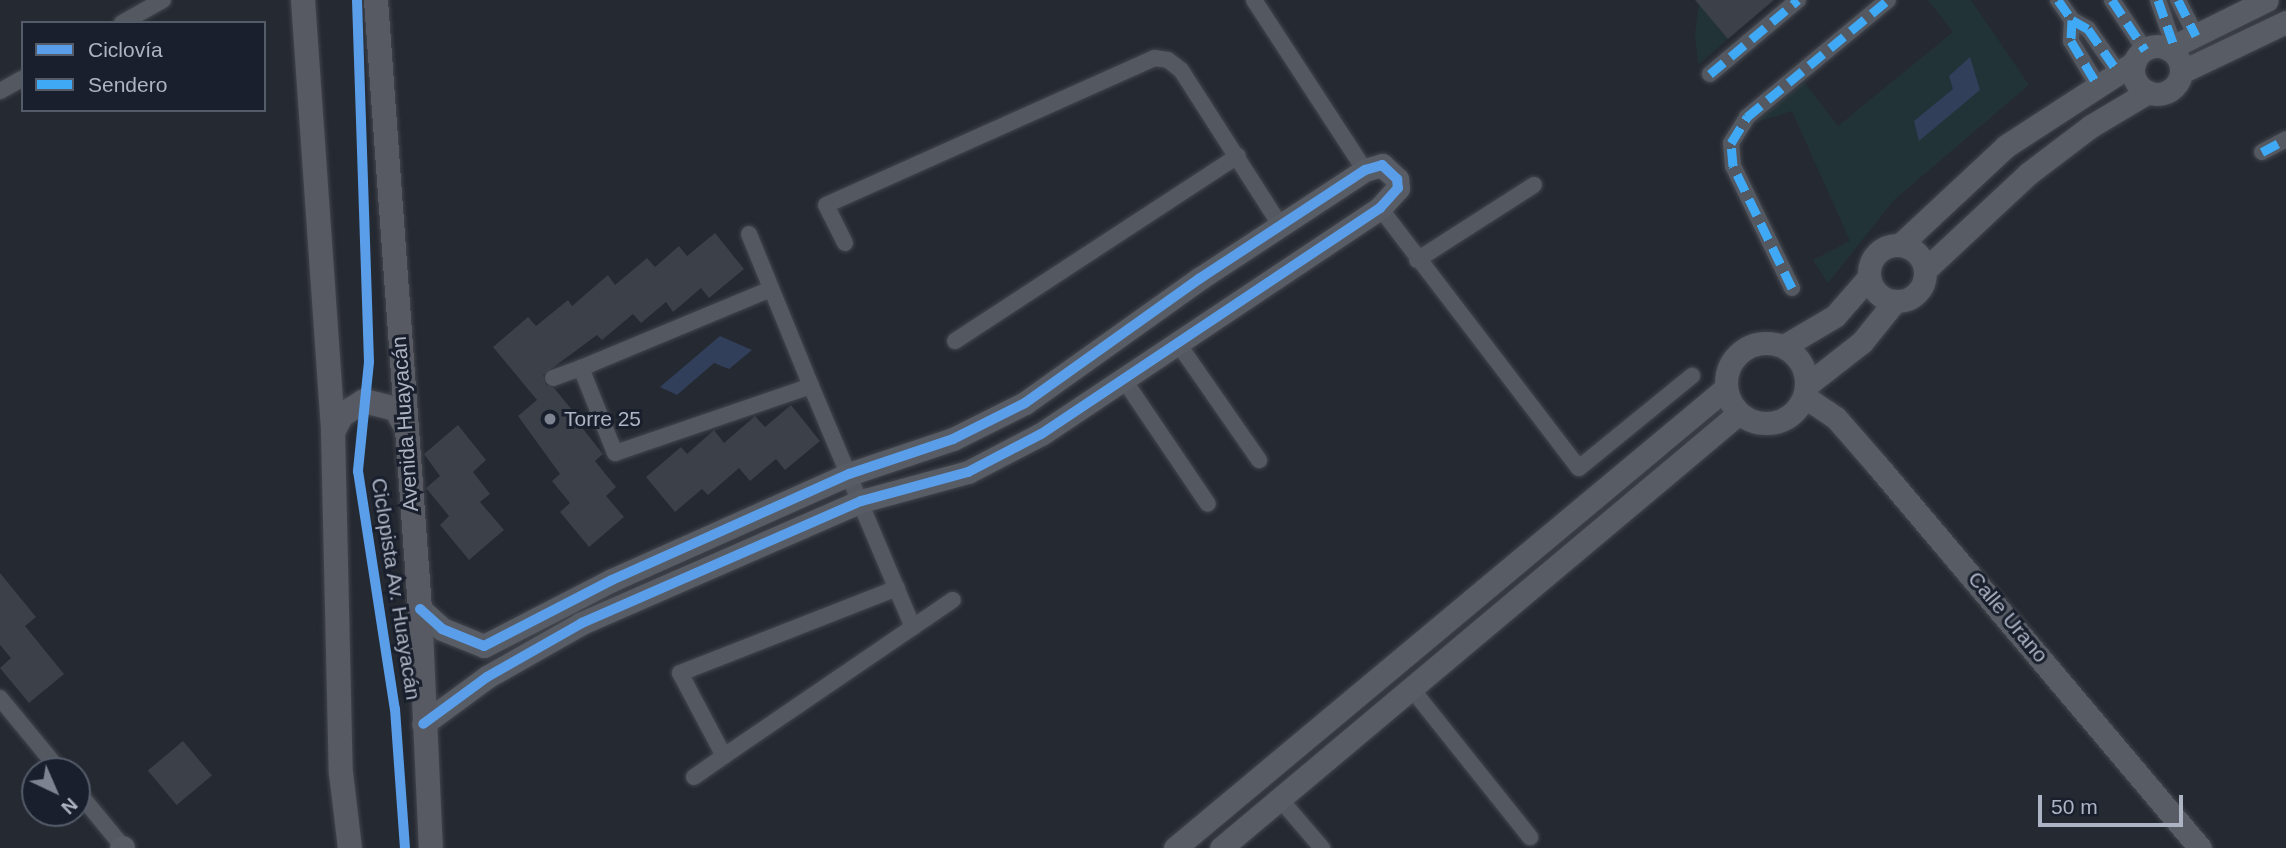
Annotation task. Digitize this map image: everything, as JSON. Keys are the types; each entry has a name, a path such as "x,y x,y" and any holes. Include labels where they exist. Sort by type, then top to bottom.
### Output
{"main road":[{"path":"303,0 333,432 341,773 350,848"},
{"name":"Avenida Huayacán","path":"376,0 420,609 428,845"},
{"path":"333,432 342,415 364,401 396,409 405,426"}],"street":[{"path":"126,21 163,0"},
{"path":"1254,0 1365,170"},
{"path":"1710,74 1798,0"},
{"path":"1792,288 1733,166 1731,144 1747,117 1888,0"},
{"path":"2058,0 2072,20 2132,62"},
{"path":"2112,0 2136,80 2148,92"},
{"path":"2158,0 2181,72"},
{"path":"2178,0 2196,36"},
{"path":"1783,346 1835,316 1869,277 1877,253 1900,245 2006,146 2132,62 2196,36 2267,0"},
{"path":"2072,20 2071,41 2098,86"},
{"path":"1806,391 1801,362 1783,346 1760,343 1742,350 1729,367 1726,388 1739,413 1750,421 1776,422 1798,408 1806,391 1862,342 1895,301 1917,292 1925,270 1959,234 2066,145 2148,92 2166,92 2181,72 2286,22"},
{"path":"845,243 826,205 1154,58 1168,60 1181,70 1280,225"},
{"path":"0,91 21,79"},
{"path":"2049,116 2063,127 2066,145"},
{"path":"2262,152 2286,139"},
{"path":"955,341 1238,156"},
{"path":"423,724 497,671 622,605 861,501 968,472 1041,433 1380,208 1398,188 1397,179 1382,165 1365,170 1130,326 1013,410 953,439 849,474 612,580 484,646"},
{"path":"1417,260 1534,185"},
{"path":"1380,208 1417,260 1579,468 1692,376"},
{"path":"749,234 914,627"},
{"path":"1900,245 1917,253 1925,270"},
{"path":"1869,277 1878,294 1895,301"},
{"path":"553,379 771,289"},
{"path":"1130,326 1152,358"},
{"path":"1177,342 1259,460"},
{"path":"1101,346 1208,504"},
{"path":"581,368 615,453 811,386"},
{"path":"1175,848 1726,388"},
{"name":"Calle Urano","path":"1806,391 1836,418 1869,455 2200,848"},
{"path":"1222,848 1739,413"},
{"path":"612,580 622,605"},
{"path":"724,756 680,673 897,589"},
{"path":"694,777 953,600"},
{"path":"420,609 442,629 484,646 497,671"},
{"path":"1411,688 1530,837"},
{"path":"0,698 48,757"},
{"path":"1280,799 1322,848"},
{"path":"91,808 123,848"}],"shaded area":[{"path":"1928,0 1971,0 2029,85 1894,200 1828,283 1813,260 1850,241 1792,111 1754,123 1804,82 1838,126 1953,32","holes":["1953,89 1980,90 1919,140 1915,121"]},
{"path":"1699,4 1728,39 1698,65 1695,33"}],"water":[{"path":"1970,57 1980,90 1919,141 1914,121 1953,89 1949,76"},
{"path":"720,336 752,350 729,369 714,363 677,395 660,387"}],"building":[{"path":"1695,0 1774,0 1728,39"},
{"path":"715,233 744,269 709,298 701,288 673,312 666,302 641,323 633,314 602,340 597,335 543,375 546,385 554,388 582,422 579,424 603,454 595,461 616,487 606,496 624,517 589,547 560,512 570,503 552,481 560,474 518,416 537,400 493,347 528,317 536,326 568,300 572,306 608,275 615,285 647,258 655,267 679,246 687,256"},
{"path":"791,405 820,441 785,470 776,459 750,481 739,468 708,495 702,489 675,512 646,477 681,447 687,454 714,430 724,443 755,416 765,427"},
{"path":"458,425 486,460 473,472 490,494 480,502 504,530 469,560 440,525 449,516 426,488 440,476 424,454"},
{"path":"0,573 36,617 25,626 64,674 29,703 0,668 11,658 0,645"},
{"path":"183,741 212,775 177,805 148,771"}],"marked path":[{"path":"1710,74 1798,0"},
{"path":"1792,288 1733,166 1731,143 1747,117 1888,0"},
{"path":"2058,0 2072,20 2088,29 2118,72"},
{"path":"2112,0 2145,50"},
{"path":"2158,0 2174,46"},
{"path":"2178,0 2196,36"},
{"path":"2072,20 2071,41 2098,86"},
{"path":"2262,152 2286,139"}],"cycle path":[{"name":"Ciclopista Av. Huayacán","path":"357,0 369,362 358,471 395,709 405,848"},
{"name":"Ciclopista Av. Huayacán","path":"420,609 442,629 484,646 612,580 849,474 953,439 1025,403 1199,279 1365,170 1382,165 1397,179 1398,188 1380,208 1041,434 968,472 861,501 582,623 487,677 423,724"}],"place":[{"name":"Torre 25","path":"550,419"}]}
